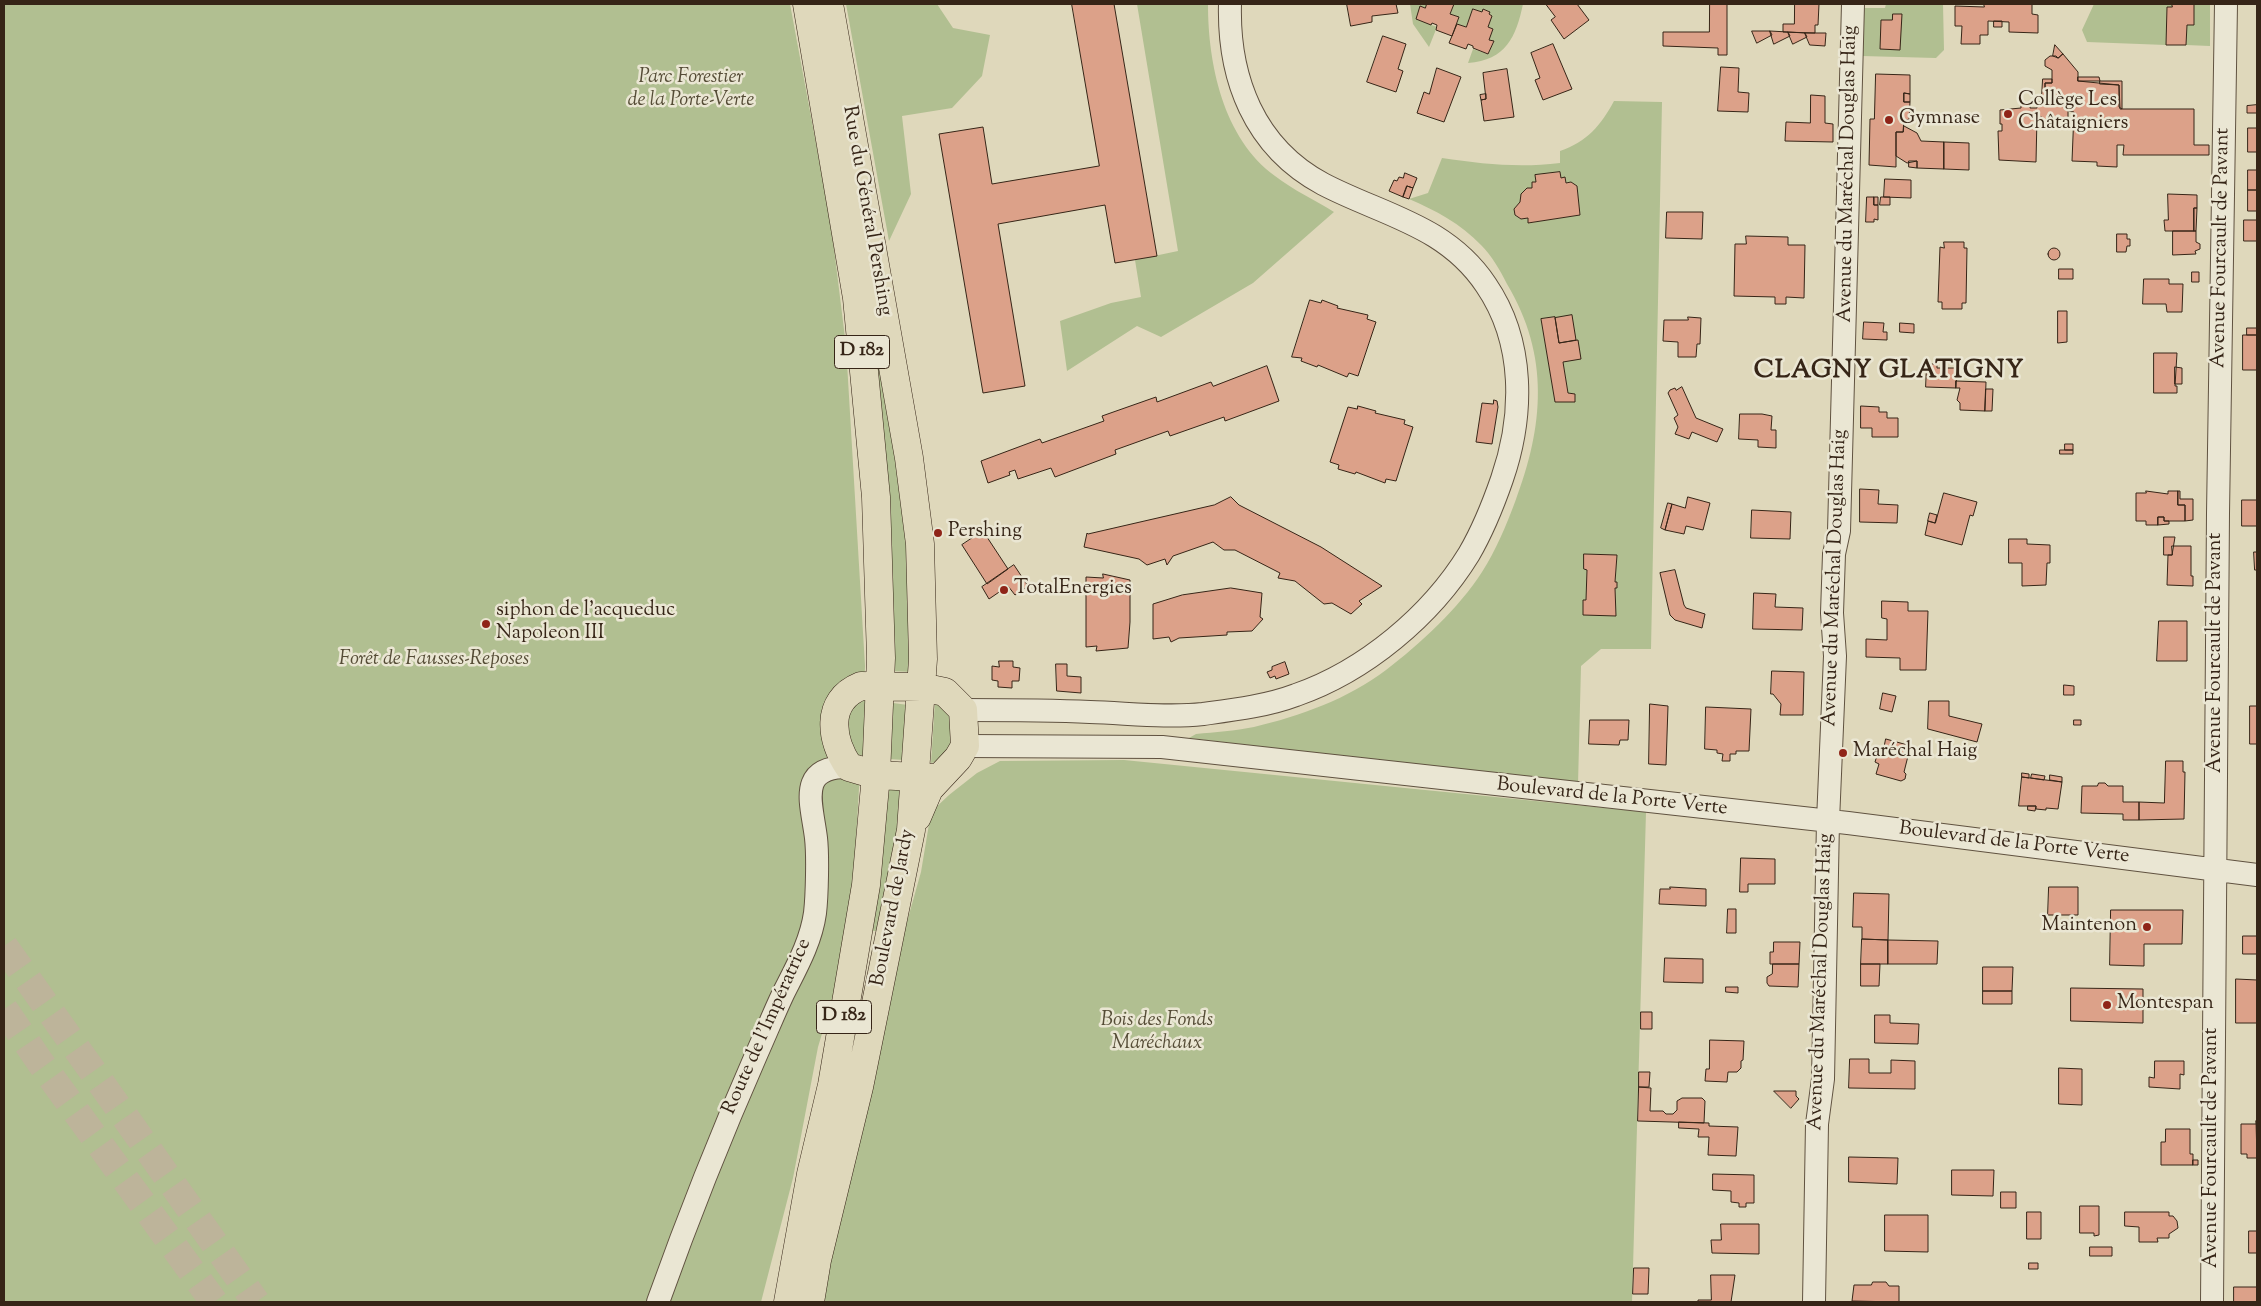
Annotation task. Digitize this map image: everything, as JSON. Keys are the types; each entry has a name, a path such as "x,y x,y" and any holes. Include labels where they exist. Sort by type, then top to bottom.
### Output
{"main road":[{"name":"Rue du Général Pershing","path":"806,4 857,298 876,497 881,646 879,685"},
{"name":"Rue du Général Pershing","path":"829,4 909,458 920,544 923,607 921,687"},
{"path":"879,685 921,687 945,692 963,710 966,727 965,746 958,758 926,778 876,775 849,767 836,745 832,724 840,704 853,689 861,686 879,685"},
{"name":"Boulevard de Jardy","path":"788,1302 811,1174 832,1085 866,885 876,775 879,685"},
{"name":"D 182","path":"921,687 926,778"},
{"name":"Boulevard de Jardy","path":"810,1302 817,1260 859,1087 911,830 930,789 926,778"}],"street":[{"path":"963,710 1142,715 1201,714 1296,696 1335,677 1366,658 1411,624 1451,581 1470,553 1488,517 1514,436 1517,408 1517,373 1512,342 1503,316 1488,287 1471,264 1451,246 1414,224 1324,184 1303,172 1281,155 1261,130 1245,100 1235,65 1229,32 1230,4"},
{"name":"Avenue du Maréchal Douglas Haig","path":"1814,1302 1817,1124 1823,1079 1828,821 1835,656 1832,613 1834,554 1839,531 1842,451 1853,4"},
{"name":"Avenue Fourcault de Pavant","path":"2212,1302 2218,523 2226,4"},
{"name":"Boulevard de la Porte Verte","path":"965,746 1162,747 1828,821 2257,875"},
{"name":"Route de l'Impératrice","path":"658,1302 720,1138 800,960 809,935 815,913 816,838 810,807 812,785 822,772 836,767 849,767"}],"green space":[{"name":"Forêt de Fausses-Reposes","path":"4,4 790,4 831,224 846,346 865,666 864,697 871,696 867,757 861,755 850,940 818,1047 793,1178 761,1302 4,1302"},
{"path":"846,4 937,4 953,28 990,35 982,76 952,108 902,116 911,194 889,241"},
{"path":"1137,4 1208,4 1211,51 1215,75 1231,121 1243,142 1257,160 1275,176 1334,212 1253,283 1161,337 1137,326 1067,371 1060,321 1111,303 1141,297 1135,260 1178,251"},
{"path":"1410,4 1427,4 1425,8 1420,7 1416,19 1437,27 1429,47 1413,24"},
{"path":"1454,4 1523,4 1517,27 1507,45 1492,57 1468,63 1473,49 1488,54 1494,42 1489,40 1493,29 1488,27 1492,16 1489,14 1489,11 1483,9 1482,12 1473,9 1466,27 1457,24 1459,17 1450,14"},
{"path":"1886,4 1943,4 1944,50 1936,58 1862,56 1863,8 1885,8"},
{"path":"2094,4 2172,4 2172,7 2167,7 2166,45 2087,42 2082,30"},
{"path":"2194,4 2210,4 2210,46 2186,45 2187,25 2194,24"},
{"path":"827,15 904,477 914,672 890,671 893,597 889,499"},
{"path":"1614,101 1662,102 1651,649 1601,649 1581,666 1578,784 1189,738 1196,734 1271,723 1306,712 1356,690 1386,670 1425,637 1462,599 1482,572 1508,520 1525,474 1537,419 1536,365 1521,311 1502,274 1489,254 1473,237 1456,224 1409,199 1428,193 1442,158 1501,165 1560,163 1560,151 1586,138","holes":["1560,172 1561,178 1565,178 1566,183 1571,182 1577,186 1580,215 1529,223 1528,218 1521,219 1515,215 1514,209 1527,188 1532,188 1532,182 1536,182 1536,175","1555,317 1559,343 1578,340 1563,362 1568,393 1575,394 1575,402 1555,402 1541,319","1584,554 1617,555 1615,582 1617,583 1615,588 1616,615 1583,615 1583,600 1586,600 1587,570 1584,569"]},
{"path":"935,701 943,708 952,721 953,736 948,752 943,760 931,763"},
{"path":"893,703 908,705 904,760 888,759"},
{"name":"Bois des Fonds Maréchaux","path":"1124,760 1646,812 1632,1302 815,1302 872,1046 921,872 931,812 977,773 1000,761"},
{"path":"887,790 904,790 893,862 877,931 871,931"}],"building":[{"path":"1072,4 1114,4 1157,256 1115,263 1105,205 998,224 1025,386 983,393 939,134 983,127 992,184 1099,166"},
{"path":"1347,4 1396,4 1398,13 1372,16 1372,22 1351,26"},
{"path":"1427,4 1454,4 1450,14 1459,17 1452,36 1436,30 1437,25 1432,23 1431,25 1416,19 1420,6 1425,8"},
{"path":"1546,4 1577,4 1589,20 1564,39 1551,20 1555,17"},
{"path":"1710,4 1727,4 1727,55 1718,55 1718,48 1663,46 1663,32 1709,32"},
{"path":"1795,4 1819,4 1818,25 1815,25 1815,33 1783,32 1783,24 1794,24"},
{"path":"1984,4 2032,4 2032,14 2038,15 2038,33 2009,32 2009,22 1988,21 1988,35 1980,35 1980,44 1961,44 1962,26 1955,26 1955,6 1984,7"},
{"path":"2172,4 2194,4 2194,25 2187,25 2186,45 2166,45 2167,7 2172,7"},
{"path":"1473,9 1482,12 1483,9 1490,12 1489,14 1492,16 1488,27 1493,29 1489,40 1494,41 1488,54 1468,44 1466,49 1449,43 1457,24 1466,27"},
{"path":"1893,14 1902,14 1900,50 1880,49 1881,20 1892,20"},
{"path":"1994,21 2002,21 2002,27 1994,27"},
{"path":"1752,31 1770,31 1772,35 1757,43"},
{"path":"1770,31 1788,32 1790,36 1774,44"},
{"path":"1788,32 1805,33 1807,37 1793,44"},
{"path":"1805,33 1826,33 1825,46 1810,45"},
{"path":"1383,36 1406,44 1398,69 1403,71 1396,92 1367,82"},
{"path":"1553,44 1572,89 1543,100 1535,80 1540,78 1531,53"},
{"path":"2055,45 2063,54 2058,58 2053,56"},
{"path":"2063,54 2078,72 2078,81 2119,85 2120,109 2194,109 2194,145 2209,145 2209,155 2123,155 2124,145 2117,145 2117,167 2097,166 2097,162 2072,161 2074,112 2068,111 2068,120 2042,120 2042,117 2037,117 2036,162 1999,160 1998,131 2002,131 2000,110 2021,108 2021,104 2030,105 2030,108 2037,108 2037,102 2042,102 2042,96 2045,96 2045,83 2052,83 2052,70 2045,66 2045,60 2050,56 2058,58"},
{"path":"1721,67 1739,68 1738,92 1749,93 1748,112 1718,111"},
{"path":"1437,68 1461,77 1444,122 1417,113 1424,92 1429,94"},
{"path":"1507,69 1514,117 1484,121 1481,100 1486,99 1483,73"},
{"name":"Gymnase","path":"1876,74 1910,75 1910,94 1904,93 1904,102 1910,102 1909,120 1904,120 1903,132 1896,132 1896,167 1869,165 1870,119 1874,119"},
{"path":"2078,77 2099,77 2100,81 2078,81"},
{"path":"2043,79 2052,79 2052,83 2045,83 2045,96 2042,96"},
{"path":"2100,81 2122,81 2122,109 2119,107 2119,85 2100,84"},
{"path":"1904,93 1910,94 1910,102 1904,102"},
{"path":"1486,94 1486,99 1481,100 1480,95"},
{"path":"1811,95 1825,96 1825,123 1833,124 1833,142 1785,141 1786,122 1810,123"},
{"path":"2257,105 2257,113 2247,113 2247,106"},
{"path":"1904,126 1917,133 1921,141 1944,142 1944,169 1917,168 1917,161 1907,163 1896,156 1896,132 1903,132"},
{"path":"2248,128 2257,128 2257,152 2248,152"},
{"path":"1944,142 1969,143 1969,170 1944,169"},
{"path":"1909,161 1917,161 1917,168 1909,167"},
{"path":"2248,170 2257,170 2257,190 2248,190"},
{"path":"1560,172 1561,178 1565,177 1566,183 1571,182 1577,186 1580,215 1528,223 1528,218 1521,219 1515,215 1514,209 1520,202 1521,194 1527,188 1532,188 1532,182 1536,182 1535,175"},
{"path":"1405,173 1417,178 1413,188 1407,186 1403,197 1389,191 1394,180 1397,181 1399,177 1403,178"},
{"path":"1885,179 1911,180 1911,198 1884,197"},
{"path":"1407,186 1413,188 1409,199 1403,197"},
{"path":"2248,190 2257,190 2257,211 2248,211"},
{"path":"2168,194 2197,195 2197,208 2194,208 2194,231 2165,231 2164,220 2168,220"},
{"path":"1867,197 1874,197 1874,205 1878,205 1878,220 1874,219 1874,222 1866,222"},
{"path":"1874,197 1878,197 1878,205 1874,205"},
{"path":"1881,197 1890,197 1890,205 1880,205"},
{"path":"2194,208 2197,208 2196,231 2194,231"},
{"path":"1667,212 1703,212 1702,239 1666,238"},
{"path":"2244,220 2257,220 2257,241 2244,241"},
{"path":"2173,231 2196,231 2196,242 2200,244 2200,249 2195,251 2196,254 2173,255"},
{"path":"2117,234 2127,234 2127,239 2130,239 2130,246 2127,246 2126,252 2117,252"},
{"path":"1746,236 1788,237 1788,245 1805,245 1804,298 1786,297 1786,304 1775,304 1775,297 1734,296 1735,244 1746,244"},
{"path":"1944,242 1964,242 1964,248 1967,248 1966,303 1962,303 1962,309 1942,309 1942,302 1938,302 1940,247 1944,248"},
{"path":"2052,248 2056,248 2060,254 2056,260 2052,260 2048,256 2048,252"},
{"path":"2059,269 2073,269 2073,279 2059,279"},
{"path":"2192,272 2199,272 2199,282 2192,282"},
{"path":"2144,279 2169,279 2169,284 2183,284 2182,312 2167,312 2166,304 2143,304"},
{"path":"1310,300 1321,303 1322,300 1338,306 1337,308 1368,315 1367,319 1376,322 1358,376 1349,373 1347,377 1318,365 1317,367 1301,361 1302,358 1292,357"},
{"path":"2058,311 2067,311 2067,342 2058,343"},
{"path":"1572,315 1576,340 1559,343 1555,318"},
{"path":"1555,317 1559,343 1578,340 1581,359 1563,362 1568,393 1575,394 1575,402 1555,402 1541,319"},
{"path":"1688,317 1701,318 1700,344 1697,344 1696,357 1678,357 1678,342 1663,341 1664,320 1688,320"},
{"path":"1864,322 1884,323 1883,332 1887,332 1887,340 1863,339"},
{"path":"1900,323 1914,324 1914,333 1900,332"},
{"path":"2247,328 2257,328 2257,335 2247,335"},
{"path":"2243,335 2257,335 2257,370 2243,370"},
{"path":"2154,353 2177,353 2175,386 2177,386 2177,393 2154,393"},
{"path":"1927,364 1937,364 1937,368 1957,368 1956,388 1926,387"},
{"path":"1267,366 1279,401 1225,421 1224,417 1170,436 1168,431 1115,450 1116,454 1055,477 1051,468 1018,479 1015,470 1009,472 1010,475 988,483 981,461 1040,439 1042,443 1104,421 1102,416 1156,397 1157,402 1211,382 1213,386"},
{"path":"2175,367 2182,368 2182,384 2175,384"},
{"path":"1956,381 1986,382 1985,411 1960,410 1960,403 1957,400 1960,388 1956,388"},
{"path":"1682,387 1696,418 1723,429 1717,442 1692,432 1689,439 1675,434 1678,427 1674,418 1678,415 1668,393 1670,390"},
{"path":"1986,389 1993,389 1992,411 1985,411"},
{"path":"1494,400 1497,401 1498,407 1492,444 1476,442 1482,403 1493,404"},
{"path":"1358,406 1376,411 1375,413 1405,420 1404,424 1413,427 1396,481 1386,479 1385,483 1356,472 1355,474 1338,469 1339,465 1330,462 1348,407 1357,409"},
{"path":"1861,406 1879,407 1879,412 1887,412 1887,418 1898,418 1898,437 1872,437 1872,428 1861,428"},
{"path":"1740,414 1772,416 1771,430 1776,430 1776,448 1758,447 1758,440 1739,439"},
{"path":"2065,444 2073,444 2073,450 2065,450"},
{"path":"2060,450 2073,450 2073,454 2060,454"},
{"path":"1860,489 1879,490 1878,504 1898,505 1897,523 1860,522"},
{"path":"2146,491 2168,494 2168,491 2178,491 2178,505 2185,505 2185,521 2164,521 2164,517 2158,517 2158,525 2146,525 2146,521 2136,521 2136,493 2146,493"},
{"path":"2178,491 2180,491 2180,499 2193,499 2193,520 2185,521 2185,505 2178,505"},
{"path":"1944,493 1977,502 1973,516 1970,515 1962,545 1925,535 1928,521 1935,523"},
{"path":"1231,497 1239,505 1321,547 1382,586 1359,601 1362,604 1351,614 1332,603 1324,604 1295,581 1278,578 1280,573 1235,550 1224,550 1213,542 1173,556 1167,565 1165,559 1147,565 1139,559 1084,547 1087,533 1214,505"},
{"path":"1688,497 1710,503 1703,530 1686,526 1684,534 1665,530 1672,504 1685,508"},
{"path":"2242,500 2257,500 2257,526 2242,526"},
{"path":"1668,503 1672,504 1665,530 1661,528"},
{"path":"1752,510 1791,512 1790,539 1751,538"},
{"path":"1930,513 1937,515 1935,523 1928,521"},
{"path":"2158,517 2164,517 2164,521 2169,521 2169,524 2158,525"},
{"path":"983,531 1008,569 987,584 962,545"},
{"path":"2164,537 2175,537 2172,555 2164,555"},
{"path":"2009,539 2027,539 2027,544 2050,545 2050,563 2047,563 2046,585 2022,586 2022,563 2009,563"},
{"path":"2172,546 2191,546 2193,586 2167,585 2168,555 2172,555"},
{"path":"2254,552 2257,552 2257,570 2255,570"},
{"path":"1584,554 1617,555 1615,582 1617,582 1617,588 1615,588 1616,616 1583,615 1583,600 1586,600 1587,570 1584,569"},
{"path":"1014,565 1028,586 1015,595 1008,586 989,599 982,587"},
{"path":"1675,570 1686,608 1705,614 1702,628 1675,620 1670,615 1660,573"},
{"path":"1103,574 1130,580 1128,648 1096,651 1097,646 1086,647 1086,577 1103,578"},
{"path":"1231,588 1262,593 1260,617 1263,619 1252,631 1227,632 1227,635 1179,638 1171,642 1169,637 1153,639 1153,604 1182,595"},
{"path":"1754,593 1776,594 1775,607 1803,608 1802,630 1753,629"},
{"path":"1882,601 1908,602 1908,611 1928,611 1926,670 1900,670 1900,658 1866,657 1866,639 1887,640 1887,619 1882,618"},
{"path":"2159,621 2187,621 2187,661 2157,661"},
{"path":"999,661 1013,661 1013,667 1020,668 1019,681 1012,681 1012,688 998,687 998,681 992,680 992,666 999,667"},
{"path":"1285,662 1289,674 1276,679 1275,676 1270,678 1267,672 1272,670 1272,667"},
{"path":"1056,664 1067,664 1067,676 1081,677 1081,693 1057,691"},
{"path":"1772,671 1804,672 1803,715 1780,715 1781,704 1771,694"},
{"path":"2064,685 2074,686 2074,695 2064,695"},
{"path":"1883,693 1896,696 1892,712 1880,709"},
{"path":"1929,701 1949,701 1949,716 1982,724 1977,742 1928,729"},
{"path":"1650,704 1668,706 1666,765 1649,764"},
{"path":"2250,706 2257,706 2257,744 2250,744"},
{"path":"1706,707 1751,709 1749,751 1736,751 1736,754 1730,754 1730,761 1722,761 1723,754 1717,753 1717,750 1705,749"},
{"path":"1590,720 1629,720 1628,740 1620,740 1619,745 1589,744"},
{"path":"2074,720 2081,720 2081,725 2074,725"},
{"path":"1886,739 1911,746 1913,750 1911,756 1908,756 1904,772 1906,774 1905,779 1901,781 1876,774 1879,764 1875,762 1879,749 1883,750"},
{"path":"2166,761 2183,761 2183,772 2185,772 2184,819 2139,820 2139,802 2164,803"},
{"path":"2022,773 2029,774 2029,778 2022,777"},
{"path":"2032,774 2045,776 2044,780 2031,778"},
{"path":"2050,775 2062,777 2062,782 2050,780"},
{"path":"2022,777 2062,782 2058,809 2046,808 2046,810 2036,809 2036,806 2019,806"},
{"path":"2099,783 2105,783 2108,786 2123,786 2123,802 2139,802 2139,820 2123,820 2123,814 2081,813 2082,786 2097,786"},
{"path":"2028,806 2036,806 2035,811 2028,810"},
{"path":"1741,858 1775,859 1775,884 1748,884 1748,892 1740,892"},
{"path":"1670,887 1706,889 1706,906 1659,904 1660,889 1670,889"},
{"path":"2049,887 2078,887 2078,915 2048,915"},
{"path":"1854,893 1889,894 1888,940 1862,939 1862,927 1853,927"},
{"path":"1728,909 1736,909 1736,933 1727,933"},
{"name":"Maintenon","path":"2111,910 2183,910 2182,944 2144,944 2144,966 2110,965"},
{"path":"2243,936 2257,936 2257,954 2243,954"},
{"path":"1862,939 1888,940 1888,964 1861,964"},
{"path":"1888,940 1938,941 1937,964 1888,964"},
{"path":"1774,942 1800,942 1799,964 1770,964 1770,952 1773,952"},
{"path":"1665,958 1703,959 1703,983 1664,982"},
{"path":"1773,964 1799,964 1798,987 1769,986 1767,977 1772,974"},
{"path":"1861,964 1880,964 1879,986 1861,986"},
{"path":"1983,967 2013,967 2012,991 1983,991"},
{"path":"2236,979 2257,980 2257,1023 2236,1023"},
{"path":"1726,987 1738,987 1738,993 1726,992"},
{"name":"Montespan","path":"2071,988 2143,989 2143,1023 2071,1021"},
{"path":"1983,991 2012,991 2012,1004 1983,1004"},
{"path":"1641,1012 1652,1012 1652,1029 1641,1029"},
{"path":"1875,1015 1890,1015 1890,1023 1919,1024 1918,1044 1875,1043"},
{"path":"1710,1040 1744,1041 1741,1068 1737,1072 1728,1072 1727,1082 1705,1081 1706,1069 1709,1069"},
{"path":"1850,1059 1869,1059 1869,1073 1891,1073 1891,1060 1915,1061 1915,1089 1849,1088"},
{"path":"2155,1061 2184,1061 2184,1075 2180,1074 2180,1089 2149,1087 2149,1077 2154,1078"},
{"path":"2059,1068 2082,1069 2082,1105 2059,1104"},
{"path":"1639,1072 1650,1072 1649,1087 1639,1087"},
{"path":"1639,1087 1651,1088 1650,1111 1663,1111 1666,1114 1673,1114 1677,1110 1677,1101 1682,1098 1702,1098 1705,1101 1704,1123 1638,1121"},
{"path":"1774,1091 1796,1091 1796,1096 1799,1099 1791,1108"},
{"path":"2256,1121 2257,1158 2247,1158 2247,1154 2241,1154 2241,1124 2256,1124"},
{"path":"1679,1122 1709,1123 1709,1126 1738,1127 1736,1156 1708,1155 1709,1137 1698,1137 1699,1129 1679,1128"},
{"path":"2166,1129 2190,1129 2190,1154 2193,1154 2193,1165 2161,1165 2161,1142 2165,1142"},
{"path":"1849,1157 1898,1158 1897,1184 1849,1182"},
{"path":"2193,1160 2198,1160 2198,1165 2193,1165"},
{"path":"1952,1170 1994,1170 1993,1196 1952,1195"},
{"path":"1713,1174 1754,1175 1754,1203 1746,1203 1746,1207 1739,1207 1739,1203 1731,1202 1731,1191 1713,1190"},
{"path":"2001,1192 2016,1192 2016,1208 2001,1208"},
{"path":"2080,1206 2099,1206 2099,1235 2094,1236 2094,1233 2080,1233"},
{"path":"2027,1212 2041,1212 2041,1239 2027,1239"},
{"path":"2125,1212 2169,1212 2169,1216 2173,1216 2177,1221 2178,1228 2169,1234 2169,1238 2157,1238 2158,1242 2139,1242 2139,1227 2125,1226"},
{"path":"1885,1215 1928,1215 1928,1252 1885,1251"},
{"path":"1721,1224 1759,1224 1759,1254 1712,1253 1711,1240 1721,1240"},
{"path":"2249,1231 2257,1231 2257,1253 2249,1253"},
{"path":"2090,1247 2112,1247 2112,1256 2090,1256"},
{"path":"2029,1263 2038,1263 2038,1269 2029,1269"},
{"path":"1634,1268 1649,1268 1648,1294 1633,1294"},
{"path":"1711,1275 1735,1275 1731,1302 1698,1302 1698,1300 1711,1300"},
{"path":"1873,1282 1886,1282 1889,1286 1899,1286 1899,1302 1852,1301 1854,1285 1871,1285"},
{"path":"2234,1287 2257,1287 2257,1302 2234,1302"}],"tunnel":[{"path":"4,946 256,1302"},
{"path":"4,1009 40,1062 214,1302"}],"place":[{"name":"Collège Les Châtaigniers","path":"2008,114"},
{"name":"Gymnase","path":"1889,120"},
{"name":"Pershing","path":"938,533"},
{"name":"TotalEnergies","path":"1004,590"},
{"name":"siphon de l'acqueduc Napoleon III","path":"486,624"},
{"name":"Maréchal Haig","path":"1843,753"},
{"name":"Maintenon","path":"2147,927"},
{"name":"Montespan","path":"2107,1005"}],"district":[{"name":"CLAGNY GLATIGNY","path":"1889,373"}],"park label":[{"name":"Parc Forestier de la Porte-Verte","path":"691,90"}]}
